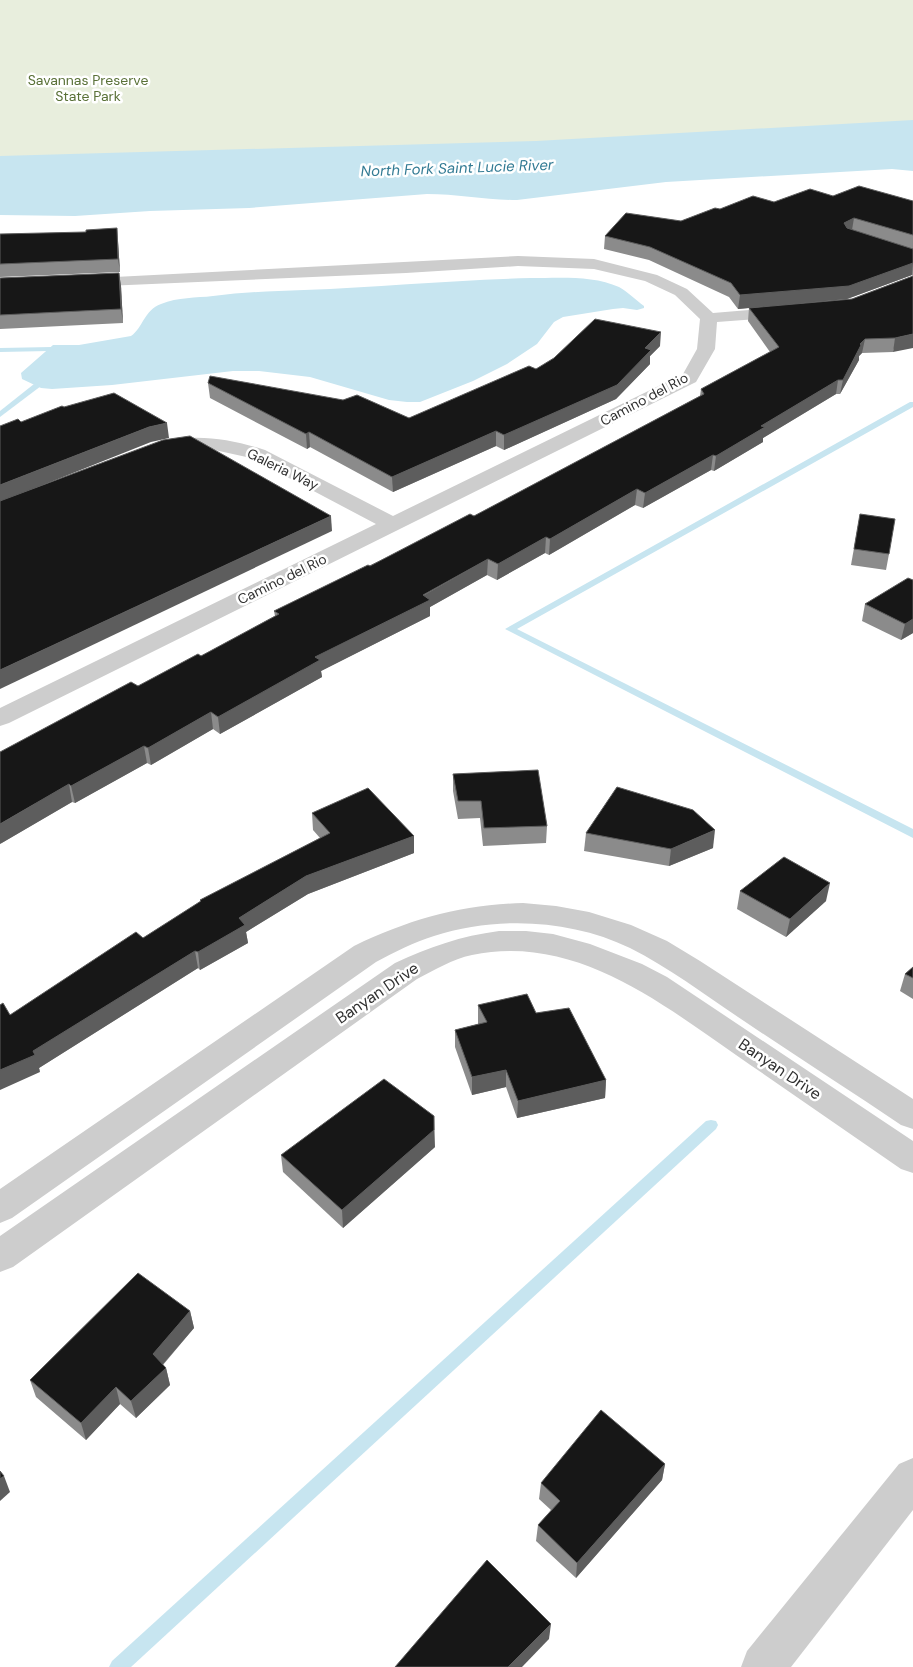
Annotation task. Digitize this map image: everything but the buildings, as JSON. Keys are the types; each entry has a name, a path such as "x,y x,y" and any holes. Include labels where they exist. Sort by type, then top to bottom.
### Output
{"street":[{"path":"65,283 406,268 518,261 594,264 651,278 681,292 709,318 803,310"},
{"name":"Camino del Rio","path":"0,718 690,378 706,349 709,318"},
{"name":"Galeria Way","path":"141,454 174,444 189,442 210,442 243,449 258,454 392,524"},
{"name":"Banyan Drive","path":"0,1208 365,954 399,936 446,921 506,913 561,916 592,923 621,933 680,963 913,1116"},
{"path":"399,936 420,964"},
{"name":"Banyan Drive","path":"0,1256 406,972 420,964 457,949 515,940 538,941 577,950 616,964 656,985 913,1159"},
{"path":"812,1090 836,1066"},
{"path":"763,1667 913,1478"}],"green space":[{"name":"Savannas Preserve State Park","path":"0,0 913,0 913,141 0,178"}],"water":[{"name":"North Fork Saint Lucie River","path":"913,120 913,171 892,169 666,182 517,200 427,194 249,208 150,211 75,216 0,215 0,156 536,141"},
{"path":"531,278 575,278 609,283 626,291 644,308 637,310 613,309 563,317 554,322 537,344 507,364 473,381 420,402 389,400 310,377 259,371 233,371 112,385 52,389 41,388 22,379 21,373 53,345 79,345 131,336 151,310 161,304 174,300 258,292"}],"waterway":[{"path":"0,350 49,349"},
{"path":"0,415 37,386"},
{"path":"913,404 510,629 913,834"},
{"path":"118,1667 711,1125"}]}
